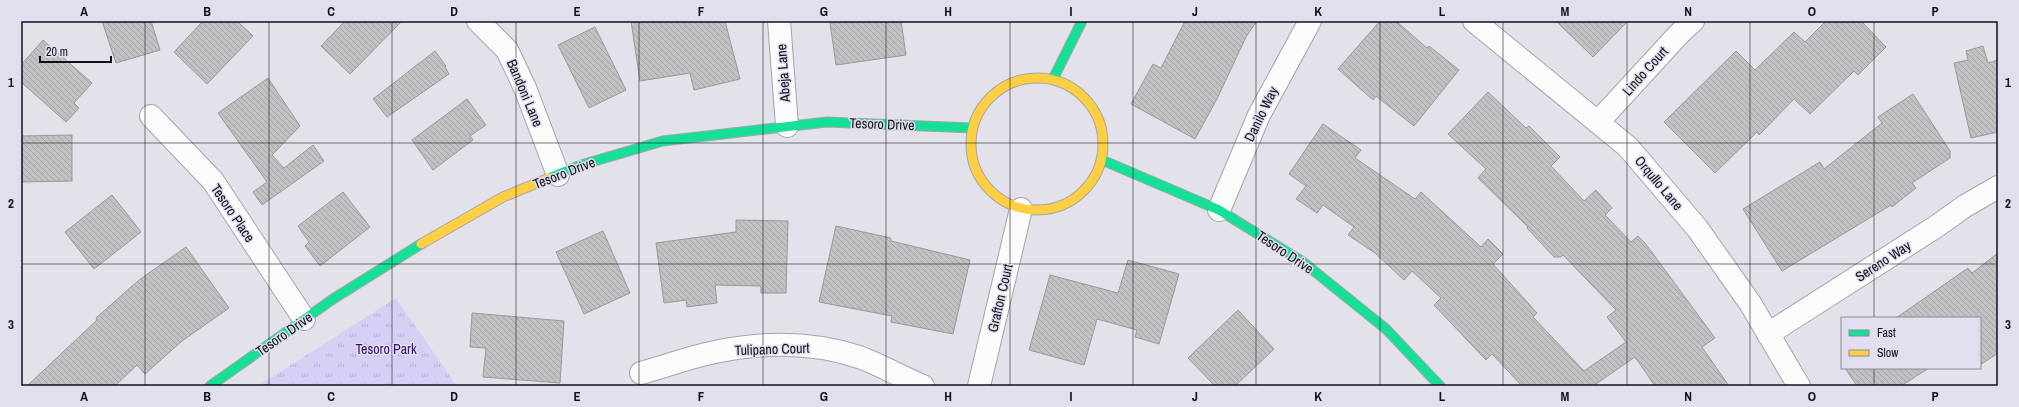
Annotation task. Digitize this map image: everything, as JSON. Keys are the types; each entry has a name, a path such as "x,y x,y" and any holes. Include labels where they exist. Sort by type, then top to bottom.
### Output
{"street":[{"name":"Bandoni Lane","path":"478,21 507,50 525,88 558,175"},
{"name":"Abeja Lane","path":"779,21 787,126"},
{"path":"1053,78 1082,21"},
{"name":"Danilo Way","path":"1219,210 1259,115 1310,21"},
{"name":"Orqullo Lane","path":"1474,21 1628,147 1697,228 1750,304 1799,386"},
{"name":"Lindo Court","path":"1598,122 1678,34 1693,21"},
{"path":"1029,77 1053,78 1077,90 1095,110 1104,135 1102,160 1092,182 1072,201 1049,210 1021,209 996,197 980,179 971,153 972,128 981,108 1002,87 1029,77"},
{"name":"Tesoro Place","path":"151,116 213,181 304,319"},
{"name":"Tesoro Drive","path":"210,386 304,319 415,247 504,197 581,165 663,141 827,122 972,128"},
{"name":"Tesoro Drive","path":"1102,160 1219,210 1309,267 1386,330 1440,386"},
{"name":"Sereno Way","path":"1768,334 1936,226 1964,206 1998,187"},
{"name":"Grafton Court","path":"980,386 1021,209"},
{"name":"Tulipano Court","path":"641,373 715,352 755,346 800,345 830,349 860,357 923,386"}],"green space":[{"name":"Tesoro Park","path":"396,298 457,386 258,386"}],"building":[{"path":"102,21 151,21 160,50 116,63"},
{"path":"203,21 237,21 253,36 207,84 174,52"},
{"path":"345,21 402,21 350,74 321,46"},
{"path":"631,21 725,21 740,79 694,90 690,73 640,81"},
{"path":"846,21 901,21 906,55 836,65 830,23"},
{"path":"1185,21 1257,21 1246,37 1217,99 1195,139 1131,104 1153,64 1161,68"},
{"path":"1380,21 1396,21 1427,48 1429,46 1459,70 1414,126 1376,96 1373,100 1338,69"},
{"path":"1556,21 1628,21 1593,57"},
{"path":"1826,21 1861,21 1886,47 1858,75 1854,71 1810,114 1794,99 1759,135 1757,132 1715,173 1664,122 1736,51 1755,70 1794,32 1805,42"},
{"path":"595,27 626,90 589,108 558,45"},
{"path":"43,40 92,83 74,103 79,108 66,122 21,82 21,65"},
{"path":"1983,46 1988,63 1998,60 1998,132 1971,138 1954,63 1968,60 1966,51"},
{"path":"435,51 446,66 445,67 449,74 387,117 373,99"},
{"path":"268,78 300,126 272,155 284,168 313,145 324,161 262,205 253,192 267,182 218,113"},
{"path":"1488,92 1526,128 1529,126 1560,157 1551,166 1584,201 1596,190 1612,208 1605,215 1631,242 1638,236 1645,243 1715,338 1702,347 1729,386 1655,386 1635,357 1596,384 1598,386 1522,386 1492,354 1486,360 1434,305 1441,298 1412,271 1404,280 1375,253 1348,235 1354,227 1323,205 1317,213 1296,199 1306,186 1289,174 1323,124 1361,150 1355,158 1415,199 1421,192 1481,247 1488,239 1503,254 1493,264 1537,313 1533,317 1584,371 1626,342 1607,317 1616,310 1563,255 1561,257 1554,257 1527,228 1528,227 1478,178 1486,169 1448,134"},
{"path":"1913,94 1950,151 1950,158 1912,183 1916,188 1892,207 1891,205 1782,271 1743,209 1820,162 1824,169 1882,123 1878,117"},
{"path":"467,99 486,125 470,136 473,140 433,170 412,140"},
{"path":"72,135 72,181 21,182 21,136"},
{"path":"343,192 370,227 320,266 305,246 309,242 298,226"},
{"path":"112,195 141,232 94,269 65,232"},
{"path":"736,220 788,221 786,293 761,293 761,286 715,285 717,303 687,307 686,300 664,303 656,243 736,232"},
{"path":"836,226 891,238 891,241 970,260 953,334 891,322 892,316 819,302"},
{"path":"603,231 630,293 584,314 556,252"},
{"path":"186,247 229,308 182,341 145,374 137,365 115,386 27,386 97,320 96,318 139,280"},
{"path":"1998,253 1998,353 1981,364 1981,317 1897,317 1968,268 1972,273"},
{"path":"1128,260 1179,274 1159,344 1135,337 1137,330 1097,319 1084,365 1029,350 1050,275 1118,293"},
{"path":"1238,310 1274,349 1235,386 1215,386 1188,358"},
{"path":"472,313 564,321 560,383 483,377 486,348 470,347"},
{"path":"1846,369 1927,369 1901,386 1857,386"}],"traffic: fast":[{"path":"1053,79 1082,21"},
{"path":"549,178 581,165 663,141 827,122 972,128"},
{"path":"1102,160 1219,210 1303,262 1386,329 1440,386"},
{"path":"210,386 333,299 421,244"}],"traffic: slow":[{"path":"1043,78 1062,83 1074,89 1084,97 1092,107 1098,119 1102,131 1103,144 1102,157 1098,169 1092,181 1084,191 1074,199 1062,205 1050,209 1031,210 1012,205 1000,199 990,191 982,181 976,169 972,157 971,138 976,119 982,107 990,97 1000,89 1012,83 1024,79 1043,78"},
{"path":"421,244 503,197 549,178"}]}
